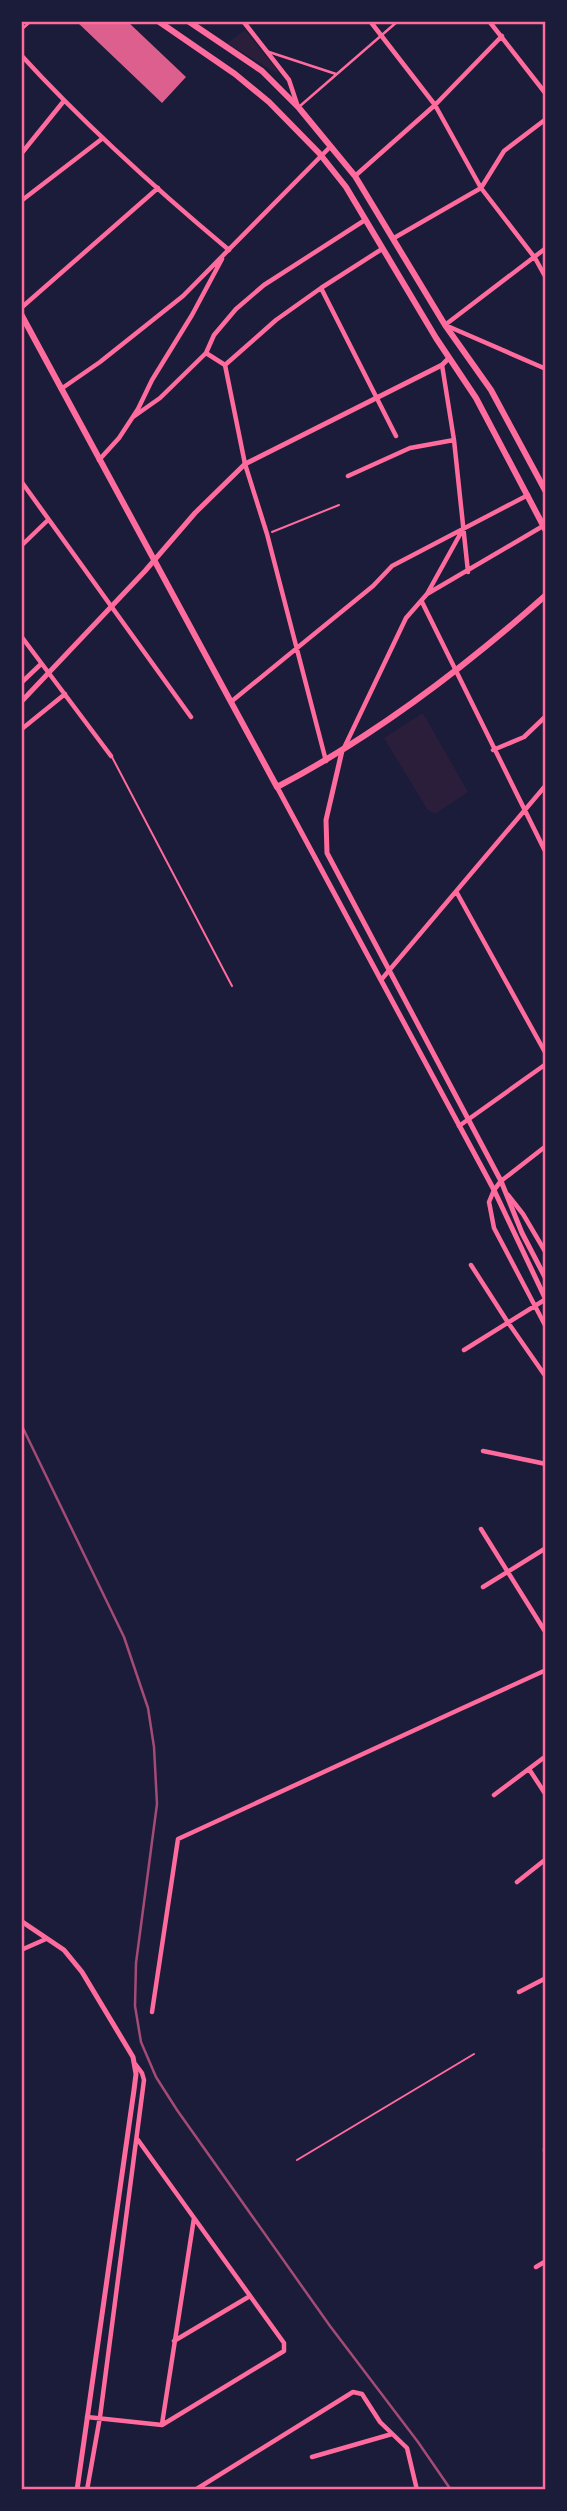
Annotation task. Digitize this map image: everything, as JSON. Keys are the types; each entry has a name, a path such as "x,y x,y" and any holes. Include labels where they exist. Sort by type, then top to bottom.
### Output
{"main road":[{"path":"158,21 235,74 269,102 346,187 476,398 545,528"},
{"path":"188,21 262,71 299,107 355,176 445,325 491,390 545,489"},
{"path":"21,314 277,787 342,751 457,670 546,595"}],"street":[{"path":"21,30 32,21"},
{"path":"254,21 245,24 269,51 289,80 299,107 398,21"},
{"path":"370,21 435,106 481,188 546,278"},
{"path":"489,21 546,92"},
{"path":"355,176 435,106 502,36"},
{"path":"269,51 336,74"},
{"path":"21,55 63,102 229,250"},
{"path":"21,154 63,102"},
{"path":"394,237 481,188 504,151 546,119"},
{"path":"21,201 103,138"},
{"path":"61,389 100,362 183,296 331,148"},
{"path":"21,307 158,188"},
{"path":"133,417 160,398 206,353 214,335 236,309 264,285 365,220"},
{"path":"546,248 445,325 546,369"},
{"path":"225,365 276,320 382,249"},
{"path":"99,460 133,417 224,255"},
{"path":"321,288 396,436"},
{"path":"206,353 225,365 245,464 267,534 326,761"},
{"path":"21,702 111,608 195,513 245,464 442,365 449,358"},
{"path":"442,365 454,440 468,572"},
{"path":"348,476 410,448 454,440"},
{"path":"21,481 191,717"},
{"path":"232,701 373,586 392,566 528,495"},
{"path":"21,546 48,520"},
{"path":"463,528 427,594 406,618 342,751 326,820 325,840 332,864 469,1119 546,1279"},
{"path":"427,594 545,528"},
{"path":"422,601 546,853"},
{"path":"21,636 111,756"},
{"path":"21,683 41,664"},
{"path":"23,728 65,694"},
{"path":"493,750 524,737 546,716"},
{"path":"381,980 546,785"},
{"path":"277,787 494,1190 546,1299 464,1350"},
{"path":"457,893 546,1054"},
{"path":"459,1126 546,1064"},
{"path":"546,1146 500,1181 489,1202 494,1228 546,1326"},
{"path":"506,1194 523,1214 546,1253"},
{"path":"471,1265 546,1377"},
{"path":"483,1451 546,1464"},
{"path":"481,1529 546,1633"},
{"path":"484,1587 546,1548"},
{"path":"152,2012 178,1839 546,1670"},
{"path":"494,1795 546,1756"},
{"path":"529,1769 546,1796"},
{"path":"517,1882 546,1859"},
{"path":"21,1921 64,1951 82,1972 129,2049 144,2080 138,2140 88,2490"},
{"path":"21,1950 46,1939"},
{"path":"519,1992 546,1978"},
{"path":"77,2490 134,2090 135,2065"},
{"path":"87,2417 162,2425 284,2351 284,2343 138,2140"},
{"path":"545,2149 546,2165"},
{"path":"162,2425 194,2217"},
{"path":"536,2267 546,2261"},
{"path":"173,2341 250,2296"},
{"path":"195,2490 353,2392 362,2394 380,2422 407,2448 417,2490"},
{"path":"312,2457 393,2434"}],"lane":[{"path":"111,756 232,986"},
{"path":"297,2160 474,2054"}],"path":[{"path":"267,534 339,505"}],"shaded area":[{"path":"245,30 278,71 276,73 227,43"},
{"path":"423,713 468,792 435,814 427,809 384,738"}],"building":[{"path":"76,21 127,21 186,77 162,103"}],"railway":[{"path":"21,1424 124,1637 148,1708 154,1747 157,1804 136,1963 135,2006 141,2042 156,2077 177,2110 330,2326 451,2490"}]}
